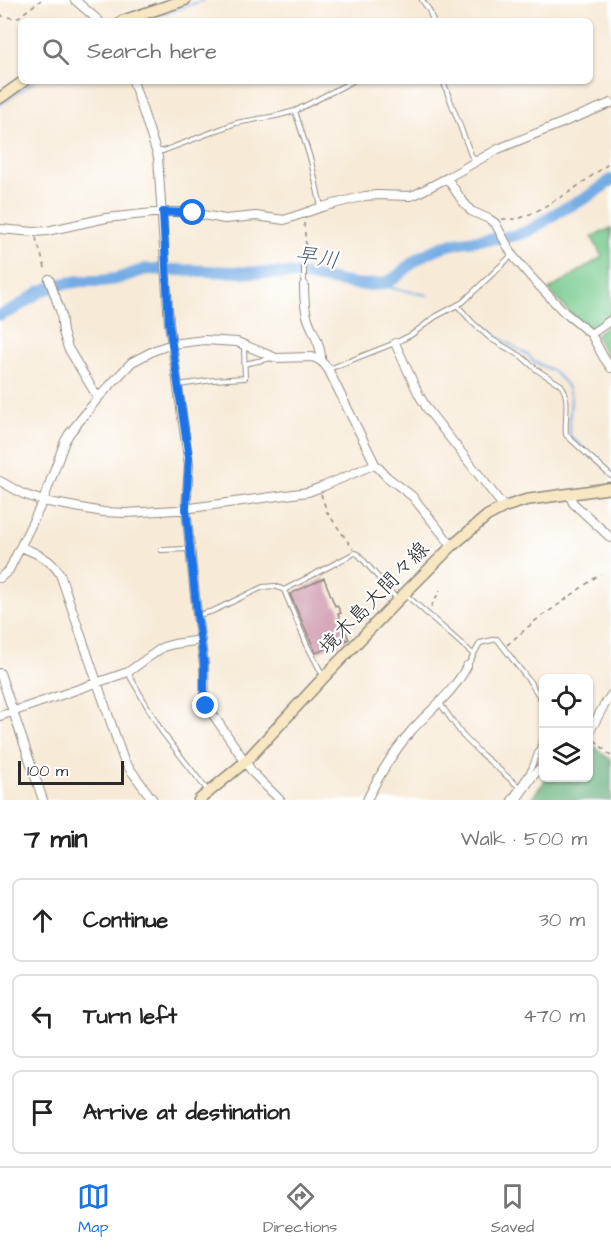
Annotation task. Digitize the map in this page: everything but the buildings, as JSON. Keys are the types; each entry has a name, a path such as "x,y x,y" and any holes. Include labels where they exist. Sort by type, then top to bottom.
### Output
{"main road":[{"path":"131,18 185,0"},
{"path":"0,98 20,84"},
{"name":"境木島大間々線","path":"199,800 246,762 402,597 452,546 487,516 504,507 526,500 611,488"}],"street":[{"path":"75,0 96,18"},
{"path":"134,84 157,151 172,344 189,465 186,509 204,664 205,703 246,762 280,800"},
{"path":"0,229 46,231 106,218 163,212 187,212 225,219 256,216 284,220 365,196 416,194 498,148 611,103"},
{"path":"447,178 471,210 497,222 513,256 564,312 591,334 611,368"},
{"path":"49,279 61,313 68,348 99,398"},
{"path":"304,285 303,295 307,317 319,346 321,361"},
{"path":"591,334 611,320"},
{"path":"0,578 9,570 21,547 43,501 69,434 99,398 132,362 172,344 204,340 245,344 276,358 312,357 321,361 328,369 375,464 387,477 412,496 452,546"},
{"path":"395,343 428,410 504,507"},
{"path":"0,481 23,495 43,501 104,512 126,513 186,509 308,492 375,464"},
{"path":"569,494 573,503 611,538"},
{"path":"21,547 40,554 60,574 124,761 153,800"},
{"path":"0,716 128,672 163,647 201,640"},
{"path":"367,800 382,771 411,731 458,683 467,666"},
{"path":"0,673 43,800"},
{"path":"592,728 611,695"},
{"path":"516,800 539,769"}],"lane":[{"path":"422,0 432,18"},
{"path":"157,151 163,151 236,123 295,111 347,84"},
{"path":"444,84 471,156 475,161"},
{"path":"295,111 311,161 322,207"},
{"path":"328,369 411,335 435,317 463,303 513,256"},
{"path":"304,268 304,285"},
{"path":"457,305 491,339 515,352 537,370 559,382 564,388 566,398 566,435 611,476"},
{"path":"178,385 245,378 245,344"},
{"path":"244,364 276,358"},
{"path":"161,550 190,549"},
{"path":"284,590 355,553 358,554 402,597 427,613 473,654"},
{"path":"197,615 213,611 263,587 275,586 284,590 307,645 325,676"},
{"path":"467,666 480,643 497,639 539,697"},
{"path":"128,672 162,732 209,792"},
{"path":"439,702 463,736 518,786"},
{"path":"510,800 531,769 539,746"}],"path":[{"path":"0,14 4,17 17,18 41,0"},
{"path":"497,222 518,219 535,212 571,191 611,162"},
{"path":"302,213 306,246 304,268"},
{"path":"34,232 49,279"},
{"path":"318,488 327,512 355,553"},
{"path":"504,647 541,616 600,574"},
{"path":"427,613 440,590"},
{"path":"593,739 611,756"}],"green space":[{"path":"611,228 611,315 591,330 568,311 549,290 602,257 592,237"},
{"path":"611,323 611,362 596,336"},
{"path":"593,747 611,760 611,800 530,800 544,782 593,782"}],"waterway":[{"path":"151,18 204,0"},
{"path":"0,105 31,84"},
{"name":"早川","path":"0,315 14,309 41,291 57,285 116,279 146,269 294,274 348,283 381,284 390,281 418,259 439,248 458,243 507,237 528,231 593,194 611,180"},
{"path":"382,284 427,295"},
{"path":"477,319 496,336 528,355 533,361 553,371 563,381 571,398 569,432 571,437 611,472"}],"route":[{"path":"193,213 163,212 169,324 189,458 186,509 204,664 206,706"}]}
